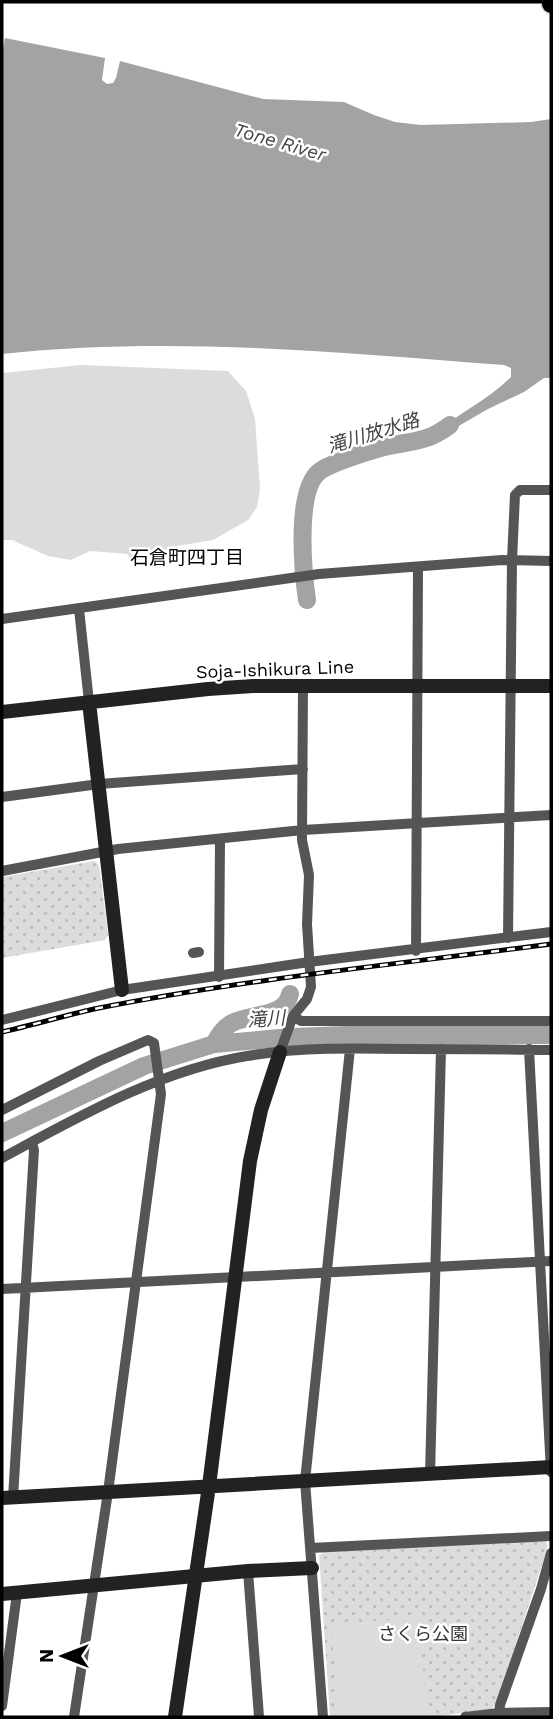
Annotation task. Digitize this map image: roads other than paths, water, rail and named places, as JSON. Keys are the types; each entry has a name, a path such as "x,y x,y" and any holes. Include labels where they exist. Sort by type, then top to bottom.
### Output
{"street":[{"path":"508,937 512,560 516,493 520,490 551,490"},
{"path":"2,619 319,574 512,560 551,561"},
{"path":"415,951 418,566"},
{"path":"79,609 122,990"},
{"path":"176,1717 237,1278 250,1161 261,1110 281,1050 291,1021 310,994 312,981 306,909 309,875 303,847 303,685"},
{"name":"Soja-Ishikura Line","path":"2,712 208,689 303,685 551,686"},
{"path":"2,797 99,784 303,769"},
{"path":"2,871 118,849 303,830 551,815"},
{"path":"219,977 220,839"},
{"path":"2,1020 122,990 309,962 415,951 551,932"},
{"path":"291,1021 551,1021"},
{"path":"2,1110 110,1055 145,1041 151,1040 155,1043 160,1079 136,1282 74,1717"},
{"path":"323,1717 305,1481 349,1049"},
{"path":"430,1475 433,1267 441,1049"},
{"path":"529,1049 551,1473"},
{"path":"2,1158 160,1079 237,1058 281,1050 551,1049"},
{"path":"32,1143 34,1150 25,1287 7,1498 551,1467"},
{"path":"2,1289 551,1261"},
{"path":"311,1548 551,1536"},
{"path":"499,1713 551,1553"},
{"path":"2,1594 248,1571 312,1569"},
{"path":"248,1571 259,1717"},
{"path":"2,1706 17,1593"},
{"path":"465,1717 551,1712"}],"water":[{"name":"Tone River","path":"5,38 105,58 102,80 107,84 113,83 116,78 120,61 263,99 344,102 395,122 421,125 551,119 551,378 544,378 524,392 438,438 431,437 502,386 511,377 511,368 504,365 379,355 190,346 127,346 2,354 2,56"}],"waterway":[{"name":"滝川放水路","path":"307,600 304,512 312,481 320,471 340,461 380,448 426,438 450,425"},
{"name":"滝川放水路","path":"214,1044 229,1025 282,1007 290,994"},
{"name":"滝川","path":"2,1133 144,1066 214,1044 346,1035 551,1035"}],"railway":[{"path":"2,1032 151,998 551,944"}],"district":[{"name":"石倉町四丁目","path":"187,557"}],"park label":[{"name":"さくら公園","path":"423,1633"}]}
